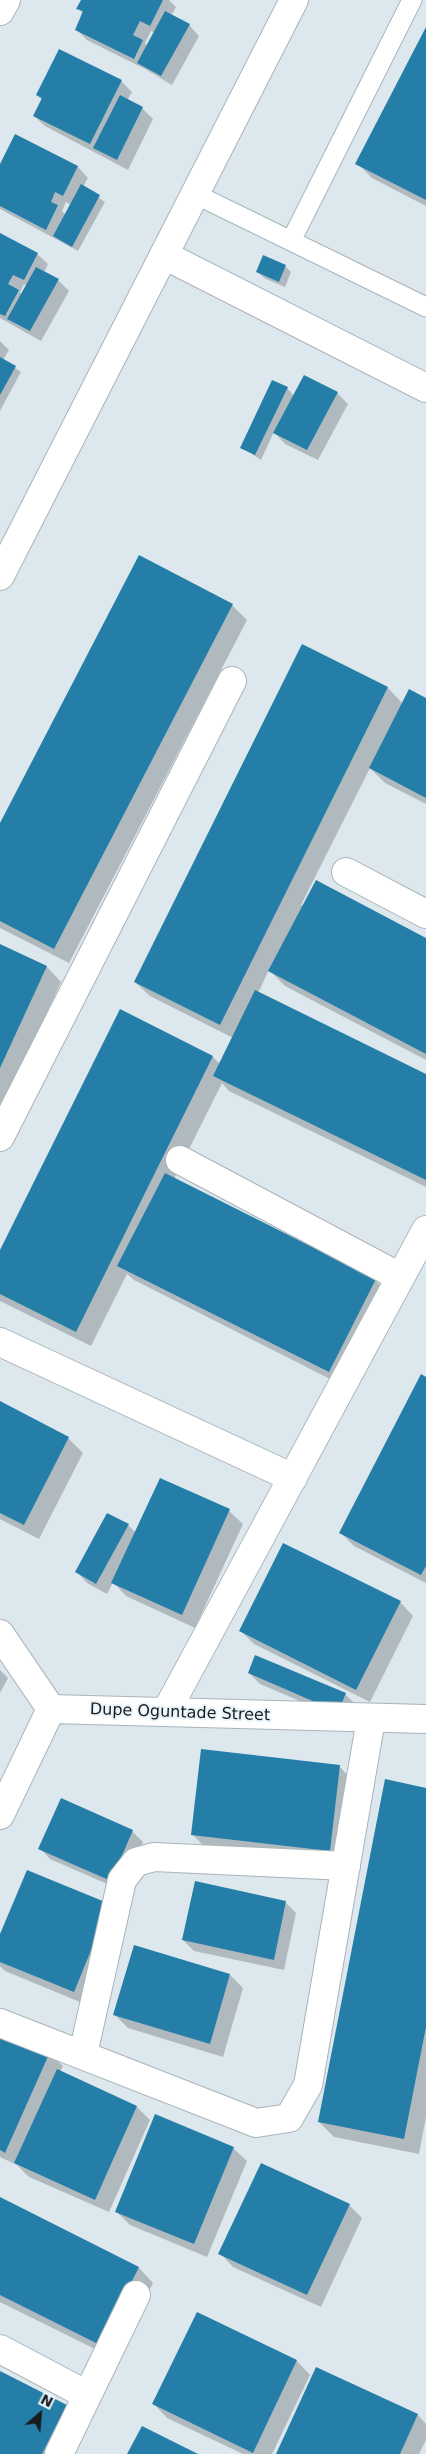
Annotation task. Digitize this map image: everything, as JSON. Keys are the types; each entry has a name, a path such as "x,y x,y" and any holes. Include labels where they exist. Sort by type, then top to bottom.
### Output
{"street":[{"path":"0,12 6,0"},
{"path":"0,576 294,0"},
{"path":"164,255 426,388"},
{"path":"0,1136 232,681"},
{"path":"346,872 426,914"},
{"path":"180,1160 400,1277"},
{"path":"166,1712 426,1230"},
{"path":"0,1342 293,1478"},
{"path":"0,1634 51,1709 0,1815"},
{"name":"Dupe Oguntade Street","path":"51,1709 426,1719"},
{"path":"0,2023 256,2122 289,2118 308,2085 371,1719"},
{"path":"83,2054 122,1880 136,1862 154,1857 346,1866"},
{"path":"59,2454 136,2295"},
{"path":"0,2349 87,2396"}],"lane":[{"path":"291,241 412,0"},
{"path":"195,194 426,307"}],"building":[{"path":"81,0 163,0 150,26 140,21 133,35 143,40 134,59 75,30 83,11 76,9"},
{"path":"165,11 190,24 161,76 137,63"},
{"path":"426,27 426,200 355,164"},
{"path":"59,49 122,80 90,144 33,116 42,98 36,95"},
{"path":"120,95 143,107 117,160 93,148"},
{"path":"15,134 78,166 63,196 55,192 51,202 58,205 46,230 0,206 0,164"},
{"path":"81,184 100,195 72,247 53,236"},
{"path":"0,233 38,253 24,280 13,275 8,284 19,290 5,316 0,314"},
{"path":"263,255 286,265 279,282 256,272"},
{"path":"36,267 59,279 30,331 7,319"},
{"path":"0,357 16,366 0,395"},
{"path":"304,375 338,392 307,450 273,433"},
{"path":"272,380 288,387 255,455 240,448"},
{"path":"139,555 233,604 54,949 0,921 0,823"},
{"path":"302,644 388,687 220,1025 134,982"},
{"path":"409,689 426,698 426,798 369,768"},
{"path":"316,880 426,938 426,1054 268,971"},
{"path":"0,944 47,966 0,1068"},
{"path":"255,990 426,1074 426,1180 213,1076"},
{"path":"120,1009 213,1056 76,1332 0,1294 0,1250"},
{"path":"165,1173 376,1279 329,1372 117,1266"},
{"path":"421,1374 426,1377 426,1566 421,1575 339,1533"},
{"path":"0,1401 69,1437 24,1525 0,1513"},
{"path":"160,1478 230,1509 182,1615 111,1583"},
{"path":"107,1513 129,1524 96,1584 75,1572"},
{"path":"283,1543 401,1601 356,1690 239,1631"},
{"path":"255,1655 346,1693 338,1712 248,1673"},
{"path":"201,1749 340,1765 330,1851 191,1835"},
{"path":"385,1779 426,1788 426,2027 404,2139 318,2122"},
{"path":"61,1798 133,1830 111,1881 38,1849"},
{"path":"27,1870 110,1904 74,1992 0,1962 0,1934"},
{"path":"195,1881 286,1901 274,1960 182,1940"},
{"path":"134,1945 230,1974 210,2044 113,2015"},
{"path":"0,2030 50,2052 5,2153 0,2150"},
{"path":"57,2069 137,2106 95,2200 14,2163"},
{"path":"155,2114 234,2147 194,2244 115,2212"},
{"path":"261,2163 350,2204 307,2295 218,2254"},
{"path":"0,2197 139,2267 100,2345 0,2295"},
{"path":"197,2312 297,2360 253,2453 152,2404"},
{"path":"316,2367 418,2414 400,2454 276,2454"},
{"path":"0,2371 67,2405 42,2454 0,2454"},
{"path":"142,2426 198,2454 127,2454"}]}
